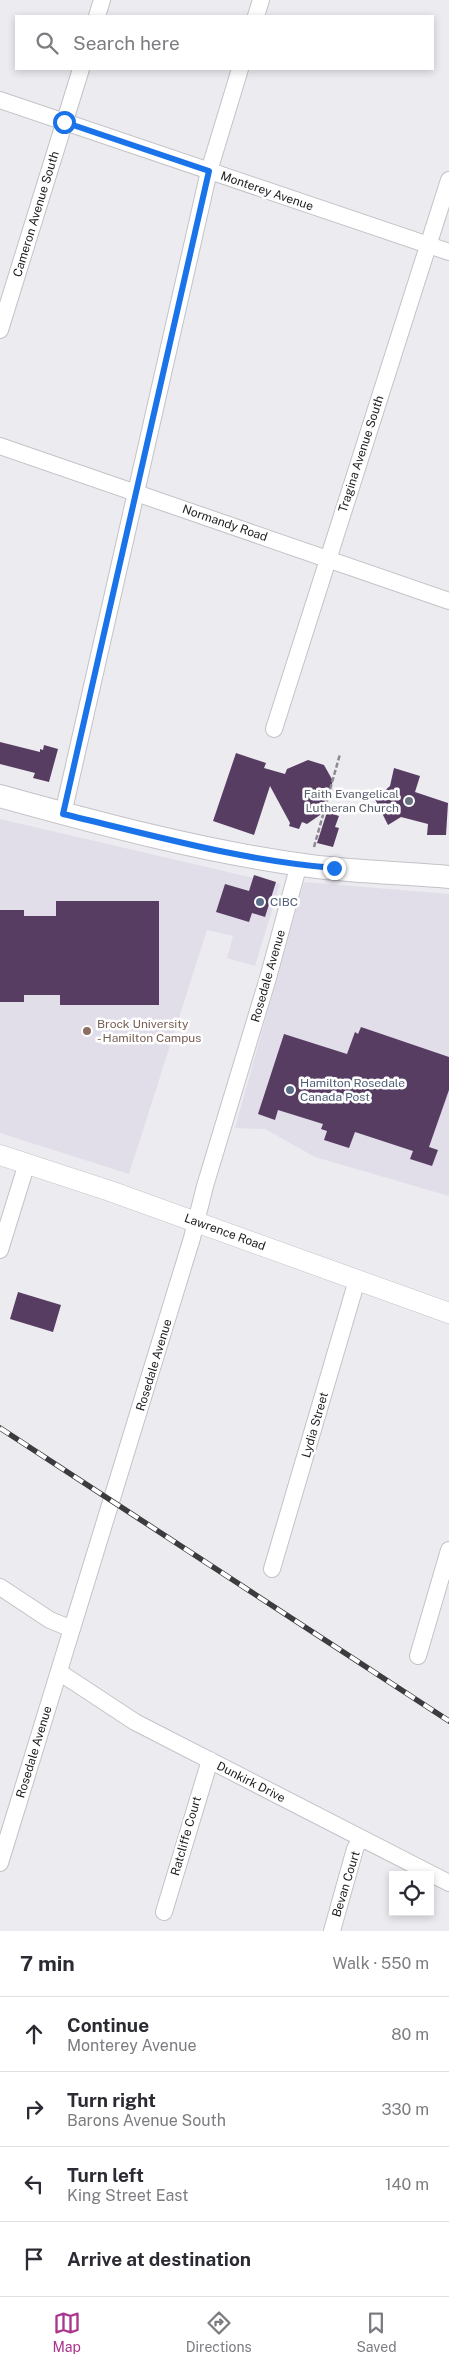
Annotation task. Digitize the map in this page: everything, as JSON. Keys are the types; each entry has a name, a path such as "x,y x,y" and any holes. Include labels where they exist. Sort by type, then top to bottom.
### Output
{"main road":[{"path":"0,796 63,814 183,842 299,864 449,877"}],"street":[{"path":"97,15 102,0"},
{"path":"256,15 261,0"},
{"name":"Cameron Avenue South","path":"0,330 81,70"},
{"path":"63,814 209,171 240,70"},
{"name":"Monterey Avenue","path":"0,100 449,252"},
{"name":"Tragina Avenue South","path":"274,729 449,180"},
{"name":"Normandy Road","path":"0,446 449,601"},
{"name":"Rosedale Avenue","path":"0,1863 197,1222 205,1186 268,978 299,864"},
{"name":"Lawrence Road","path":"0,1155 197,1222 449,1313"},
{"path":"0,1250 26,1163"},
{"name":"Lydia Street","path":"272,1570 357,1280"},
{"path":"418,1656 449,1550"},
{"path":"0,1587 50,1620 72,1629"},
{"name":"Dunkirk Drive","path":"59,1672 135,1722 449,1882"},
{"name":"Ratcliffe Court","path":"164,1912 210,1760"},
{"name":"Bevan Court","path":"332,1931 355,1849 361,1838"}],"path":[{"path":"314,847 340,754"}],"shaded area":[{"name":"Brock University - Hamilton Campus","path":"0,819 280,884 255,966 227,958 233,936 207,930 129,1174 0,1133"},
{"path":"304,882 449,894 449,1196 315,1157 265,1129 235,1128"}],"building":[{"path":"0,742 40,752 40,749 43,750 44,745 58,749 49,782 33,778 35,773 0,764"},
{"path":"236,753 266,763 264,768 285,774 287,769 308,760 324,765 333,781 320,815 307,824 302,822 299,829 289,826 290,823 270,786 254,835 213,821"},
{"name":"Faith Evangelical Lutheran Church","path":"394,768 420,776 415,792 448,803 446,835 427,835 428,824 401,817 388,825 375,799 390,786"},
{"path":"327,812 339,816 335,827 339,828 333,847 317,843"},
{"path":"254,875 276,882 265,917 252,913 249,922 216,912 225,884 249,891"},
{"path":"56,901 159,901 159,1005 60,1005 60,995 24,995 24,1002 0,1002 0,910 24,910 24,916 56,916"},
{"path":"361,1027 449,1057 449,1090 429,1147 438,1150 432,1166 410,1159 413,1151 355,1132 349,1148 324,1140 327,1131 321,1129 323,1124 278,1110 275,1120 258,1114 284,1034 347,1054 355,1032 358,1034"},
{"path":"18,1292 61,1305 53,1332 10,1319"}],"railway":[{"path":"0,1428 449,1721"}],"place":[{"name":"Faith Evangelical Lutheran Church","path":"409,801"},
{"name":"CIBC","path":"260,902"},
{"name":"Brock University - Hamilton Campus","path":"87,1031"},
{"name":"Hamilton Rosedale Canada Post","path":"290,1090"}],"route":[{"path":"64,122 209,171 63,814 183,842 284,862 334,868"}]}
